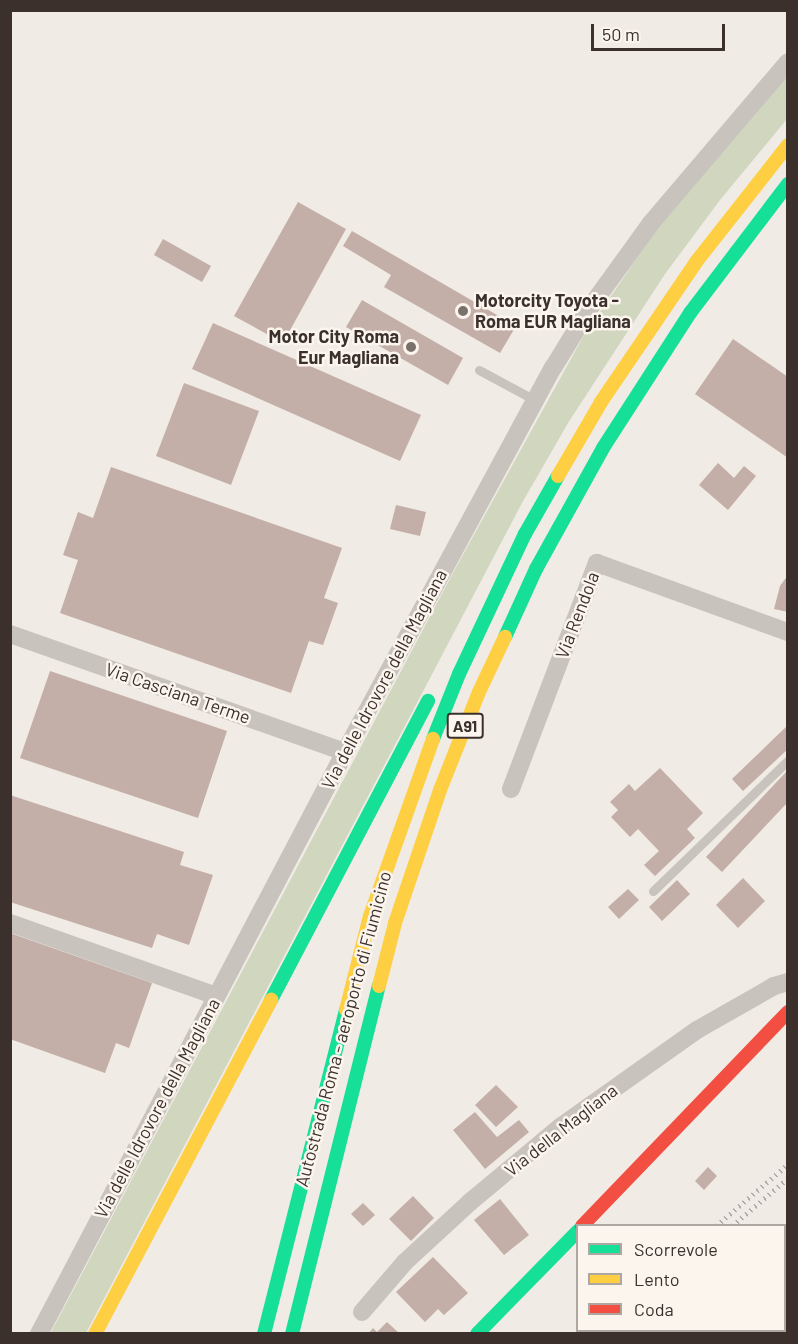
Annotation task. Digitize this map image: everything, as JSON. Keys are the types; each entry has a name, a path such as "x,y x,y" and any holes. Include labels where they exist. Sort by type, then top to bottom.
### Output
{"main road":[{"name":"Autostrada Roma - aeroporto di Fiumicino","path":"264,1334 343,1013 382,879 442,715 525,534 572,451 642,338 721,228 788,145"},
{"name":"Autostrada Roma - aeroporto di Fiumicino","path":"292,1334 395,923 440,790 479,692 536,569 603,448 690,313 788,184"},
{"path":"446,667 473,616 525,534"},
{"path":"95,1334 435,688"},
{"path":"584,1224 788,1012"},
{"path":"477,1334 576,1232"}],"street":[{"name":"Via delle Idrovore della Magliana","path":"39,1334 345,752 535,400 591,306 651,223 788,62"},
{"name":"Via Rendola","path":"511,789 597,563 788,632"},
{"name":"Via Casciana Terme","path":"10,634 345,752"},
{"path":"10,923 216,996"},
{"name":"Via della Magliana","path":"362,1312 405,1262 470,1202 560,1127 697,1030 774,986 788,982"}],"lane":[{"path":"480,370 535,400"},
{"path":"653,891 788,760"}],"green space":[{"path":"787,74 787,119 720,200 665,274 568,423 522,503 86,1333 50,1334 454,571 583,337 656,230"}],"building":[{"path":"298,202 346,229 283,343 234,316"},
{"path":"352,231 516,326 500,353 384,287 391,275 343,246"},
{"path":"163,239 211,266 202,282 154,255"},
{"path":"362,300 463,358 448,385 346,327"},
{"path":"213,323 421,415 400,461 192,369"},
{"path":"733,339 788,377 788,458 695,394"},
{"path":"184,383 259,411 231,485 156,456"},
{"path":"718,463 734,478 744,466 756,476 728,510 699,485"},
{"path":"111,467 342,548 324,598 338,603 323,645 309,641 291,693 60,613 78,560 63,555 78,512 93,518"},
{"path":"396,505 426,512 420,536 390,529"},
{"path":"788,575 788,612 774,609 780,586"},
{"path":"50,671 227,731 198,818 20,758"},
{"path":"788,725 788,749 743,791 732,779"},
{"path":"660,768 703,813 687,829 695,838 655,876 644,865 659,851 638,829 630,837 611,817 618,810 610,802 629,784 635,791"},
{"path":"788,770 788,802 722,872 706,857"},
{"path":"10,795 184,852 180,865 213,875 189,945 157,934 152,948 10,902"},
{"path":"743,878 765,901 738,928 716,905"},
{"path":"677,880 690,894 662,921 649,907"},
{"path":"628,889 639,900 619,919 608,907"},
{"path":"10,933 152,983 129,1048 116,1043 105,1073 10,1039"},
{"path":"496,1085 518,1107 496,1127 475,1105"},
{"path":"475,1112 497,1137 519,1120 529,1132 485,1169 453,1130"},
{"path":"708,1167 717,1176 704,1190 695,1181"},
{"path":"413,1196 434,1218 411,1241 389,1219"},
{"path":"500,1199 529,1235 504,1255 474,1220"},
{"path":"363,1203 375,1215 363,1226 351,1214"},
{"path":"433,1257 468,1293 444,1315 438,1309 425,1322 396,1292"},
{"path":"387,1322 400,1334 368,1334 373,1328 377,1332"}],"railway":[{"path":"718,1224 788,1164"},
{"path":"734,1224 788,1178"}],"traffic: fast":[{"path":"505,637 536,569 603,448 690,313 788,184"},
{"path":"433,739 459,674 525,534 558,476"},
{"path":"271,1000 428,701"},
{"path":"292,1334 379,986"},
{"path":"264,1334 346,1010"},
{"path":"477,1334 576,1233"}],"traffic: slow":[{"path":"558,476 601,402 696,262 788,145"},
{"path":"379,986 395,923 440,790 479,692 505,637"},
{"path":"346,1010 370,916 433,739"},
{"path":"95,1334 271,1000"}],"traffic: jam":[{"path":"584,1224 788,1012"}],"place":[{"name":"Motorcity Toyota - Roma EUR Magliana","path":"463,311"},
{"name":"Motor City Roma Eur Magliana","path":"411,347"}]}
